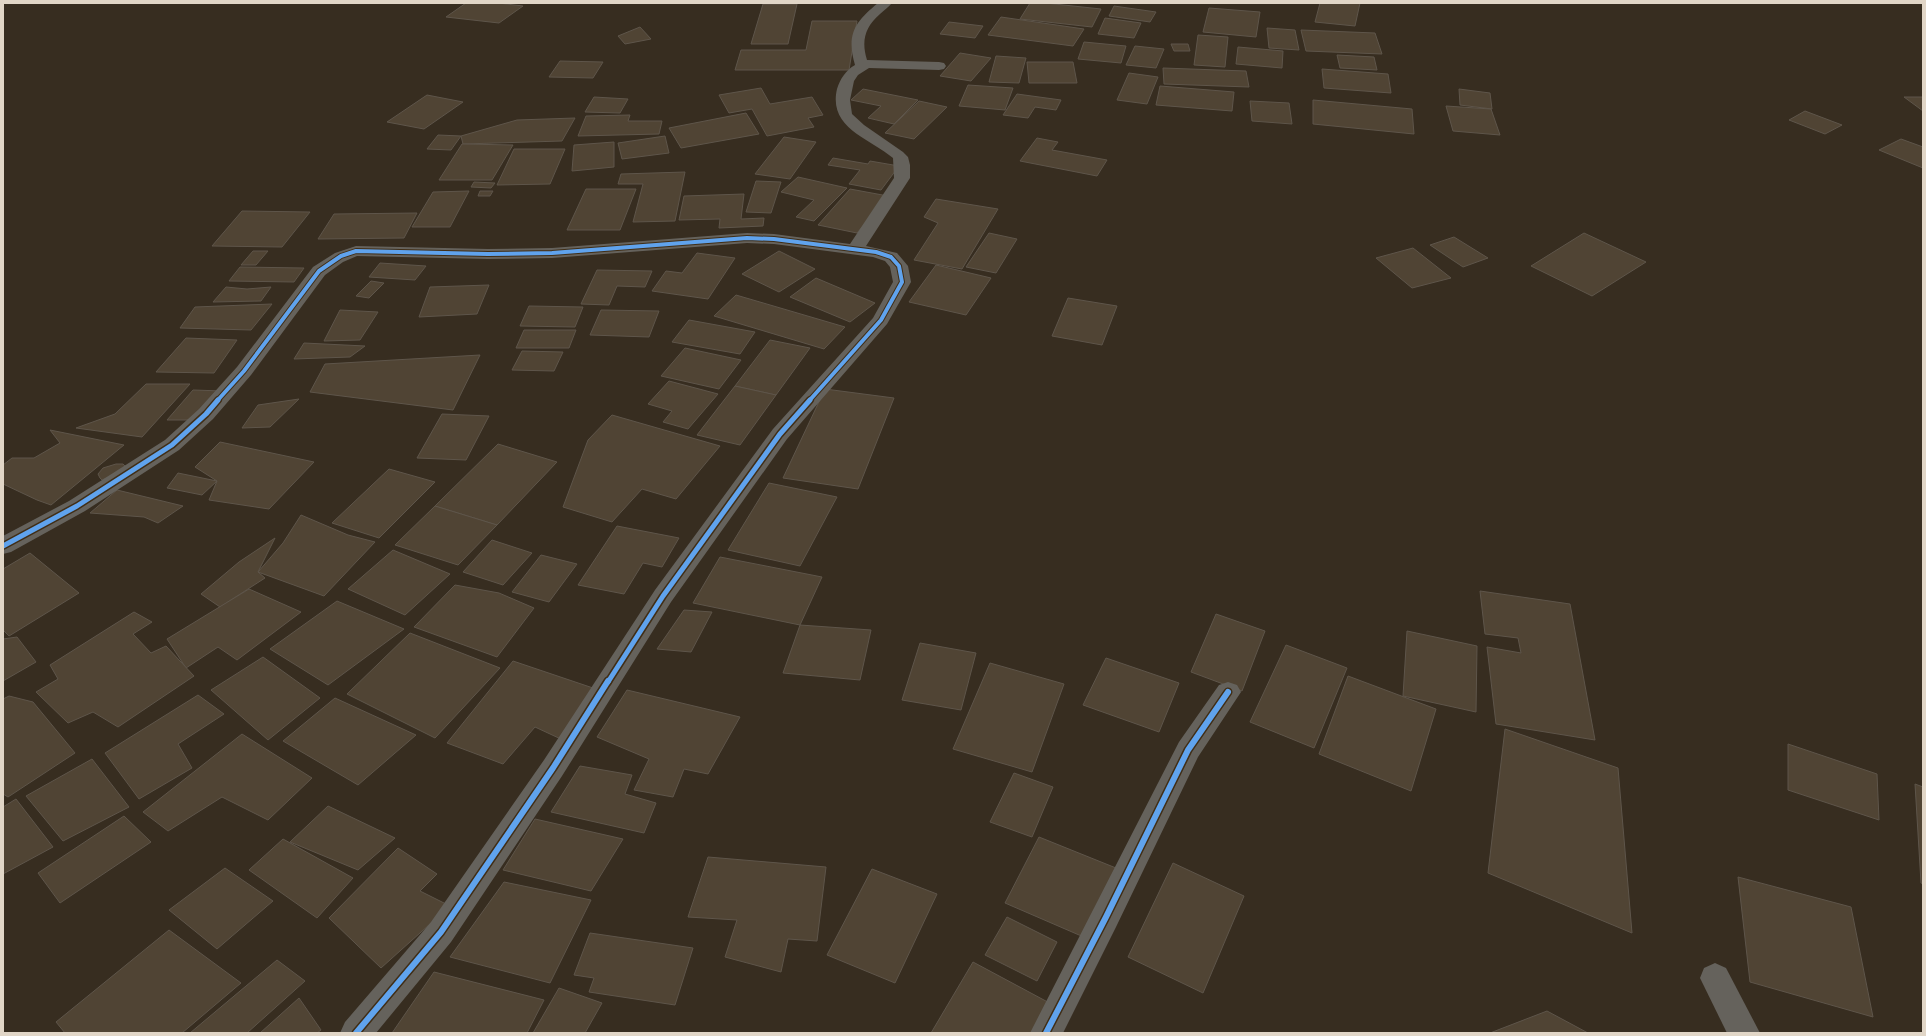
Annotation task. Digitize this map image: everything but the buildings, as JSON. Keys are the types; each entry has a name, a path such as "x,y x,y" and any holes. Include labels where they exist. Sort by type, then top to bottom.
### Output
{"street":[{"path":"862,66 857,53 856,42 859,30 872,15 886,3"},
{"path":"855,249 902,178 902,169 900,157 882,142 855,125 844,113 843,100 845,86 852,72 862,66 887,64 938,66"},
{"path":"3,546 77,506 172,445 206,414 244,371 319,271 330,262 347,253 356,251 488,254 552,253 747,238 781,239 876,252 890,257 899,266 902,282 881,320 780,434 663,596 553,768 441,932 356,1033"},
{"path":"1046,1033 1106,917 1188,750 1228,692"},
{"path":"1715,978 1744,1033"}],"cycle path":[{"path":"3,546 77,506 172,445 206,414 244,371 319,271 328,264 351,252 488,254 552,253 747,238 774,239 876,252 891,257 899,266 902,282 881,320 780,434 663,596 553,768 441,932 356,1033"},
{"path":"1046,1033 1106,917 1188,750 1228,692"}]}
